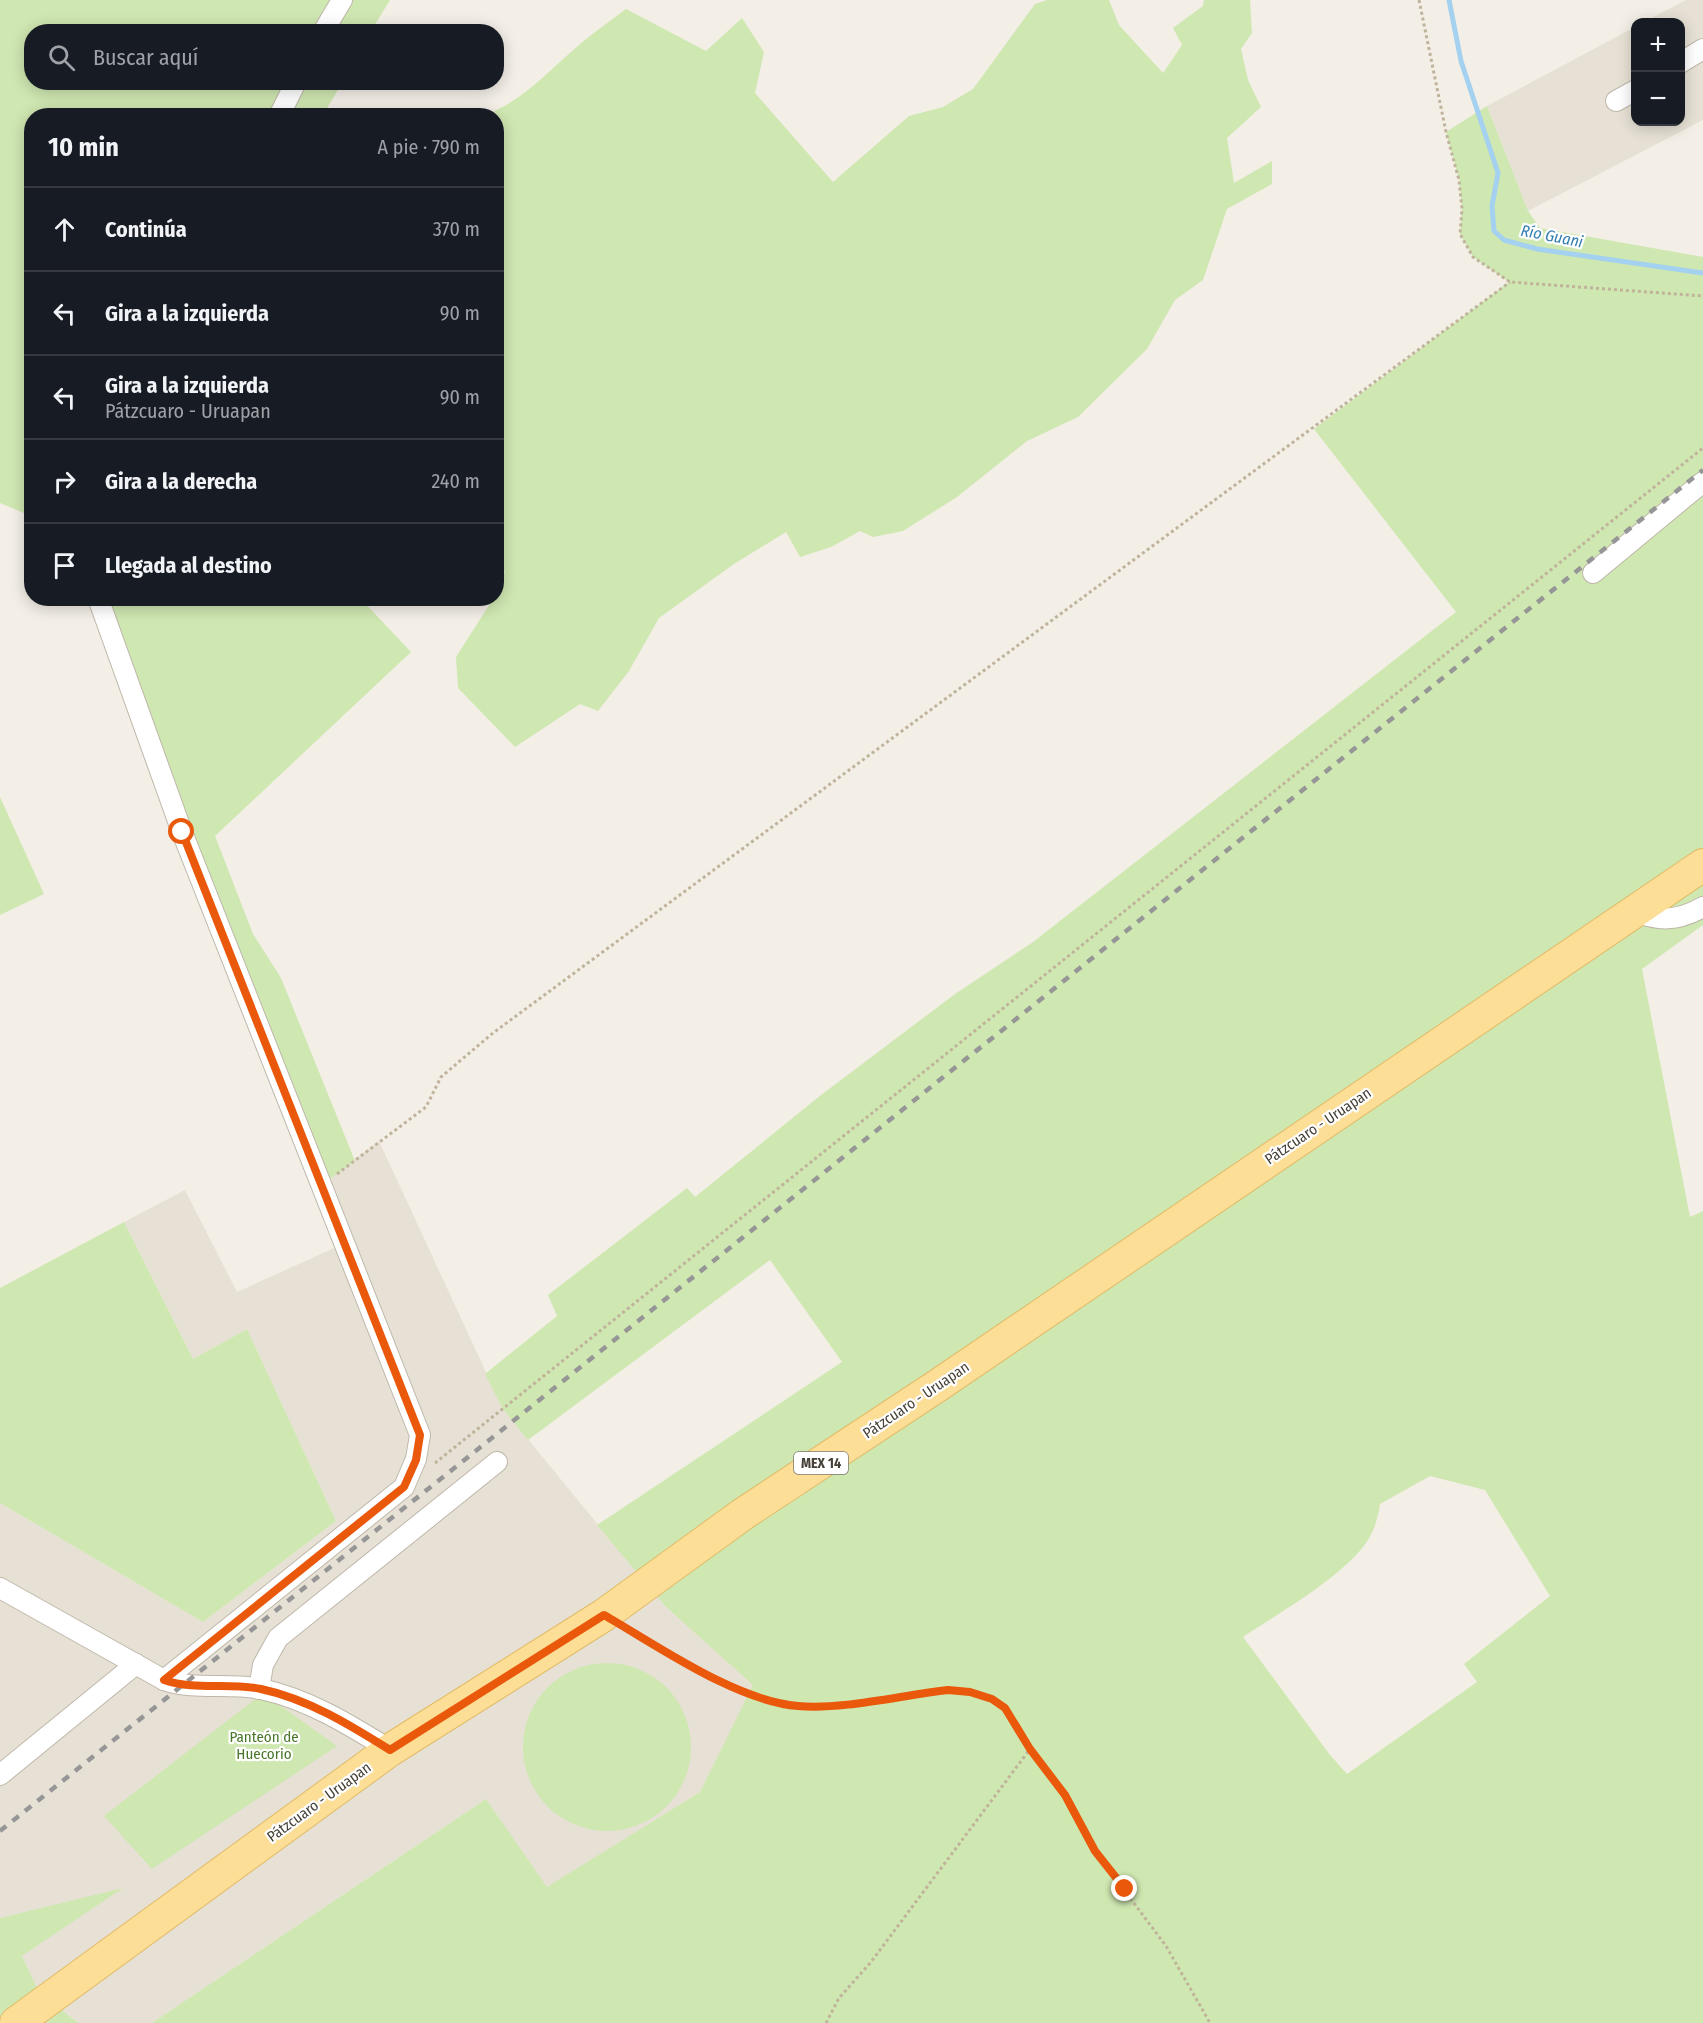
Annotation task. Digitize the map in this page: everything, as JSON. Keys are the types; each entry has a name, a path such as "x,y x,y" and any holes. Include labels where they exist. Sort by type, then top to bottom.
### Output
{"main road":[{"name":"Pátzcuaro - Uruapan","path":"16,2023 390,1750 604,1615 743,1514 956,1373 1703,865"}],"street":[{"path":"328,24 342,0"},
{"path":"1685,60 1703,50"},
{"path":"283,108 292,90"},
{"path":"1616,101 1631,92"},
{"path":"1593,573 1703,482"},
{"path":"101,606 182,832 420,1435 416,1460 404,1487 164,1680"},
{"path":"1631,912 1659,921 1689,915 1703,907"},
{"path":"260,1689 262,1665 278,1638 496,1462"},
{"path":"0,1588 164,1680 180,1685 260,1689 298,1701 342,1720 390,1750"},
{"path":"0,1775 136,1664"}],"path":[{"path":"1419,0 1446,132 1459,180 1462,209 1460,234 1473,257 1510,282 1703,296"},
{"path":"355,1161 426,1107 441,1077 493,1033 1510,282"},
{"path":"404,1487 1703,448"},
{"path":"604,1615 735,1689 764,1701 799,1706 948,1690 970,1692 992,1699 1005,1708 1030,1749 1065,1795 1095,1851 1166,1946 1210,2023"},
{"path":"826,2023 839,1998 871,1962 1030,1749"}],"shaded area":[{"path":"1686,0 1703,0 1703,120 1528,211 1487,106 1631,29 1631,126 1685,126 1685,18 1652,18"},
{"path":"379,1141 503,1409 665,1606 754,1685 700,1792 547,1888 486,1799 152,2023 79,2023 40,1994 22,1956 121,1889 0,1918 0,1503 203,1622 336,1521 247,1329 193,1359 124,1222 185,1190 237,1292 345,1243 321,1185"}],"green space":[{"path":"0,0 390,0 375,24 24,24 24,90 338,90 327,108 24,108 24,513 0,503"},
{"path":"1047,0 1109,0 1119,25 1163,73 1182,45 1173,28 1203,6 1204,0 1250,0 1252,33 1241,49 1248,80 1261,107 1227,138 1234,183 1272,161 1272,184 1227,209 1203,280 1175,300 1147,349 1078,417 1027,441 957,497 903,531 873,537 860,531 831,547 800,557 786,532 734,564 659,618 629,671 598,711 580,704 515,747 458,688 456,657 489,606 504,606 504,108 501,108 538,82 585,40 626,9 706,51 742,18 764,52 755,93 833,182 909,116 943,107 973,89 1035,4"},
{"path":"1487,106 1528,211 1540,228 1703,257 1703,925 1642,969 1690,1217 1703,1211 1703,2023 152,2023 486,1799 547,1887 700,1792 753,1685 665,1606 597,1525 842,1362 770,1260 528,1440 503,1409 485,1374 557,1316 548,1295 687,1188 695,1197 821,1095 955,994 1033,942 1456,612 1314,429 1509,282 1473,257 1460,234 1462,209 1459,180 1446,132","holes":["1430,1476 1485,1490 1550,1596 1464,1664 1477,1682 1347,1774 1330,1755 1243,1637 1323,1584 1352,1559 1370,1537 1380,1504"]},
{"path":"101,606 368,606 411,652 215,836 253,934 281,978 355,1161 321,1185"},
{"path":"0,797 44,894 0,915"},
{"path":"124,1222 193,1359 247,1329 336,1521 203,1622 0,1503 0,1288"},
{"path":"607,1663 639,1669 654,1677 666,1688 677,1700 685,1715 691,1747 685,1779 677,1794 666,1806 654,1817 639,1825 607,1831 575,1825 560,1817 548,1806 537,1794 529,1779 523,1747 529,1715 537,1700 548,1688 560,1677 575,1669"},
{"name":"Panteón de Huecorio","path":"263,1693 337,1746 152,1869 104,1816"},
{"path":"123,1888 22,1956 40,1994 79,2023 0,2023 0,1918"}],"waterway":[{"name":"Río Guani","path":"1449,0 1461,61 1498,173 1492,206 1494,231 1504,240 1537,249 1703,273"}],"railway":[{"path":"0,1831 1703,470"}],"route":[{"path":"182,832 420,1435 416,1460 404,1487 164,1680 180,1685 260,1689 298,1701 342,1720 390,1750 604,1615 735,1689 764,1701 799,1706 841,1704 948,1690 970,1692 992,1699 1005,1708 1030,1749 1065,1795 1095,1851 1125,1889"}]}
